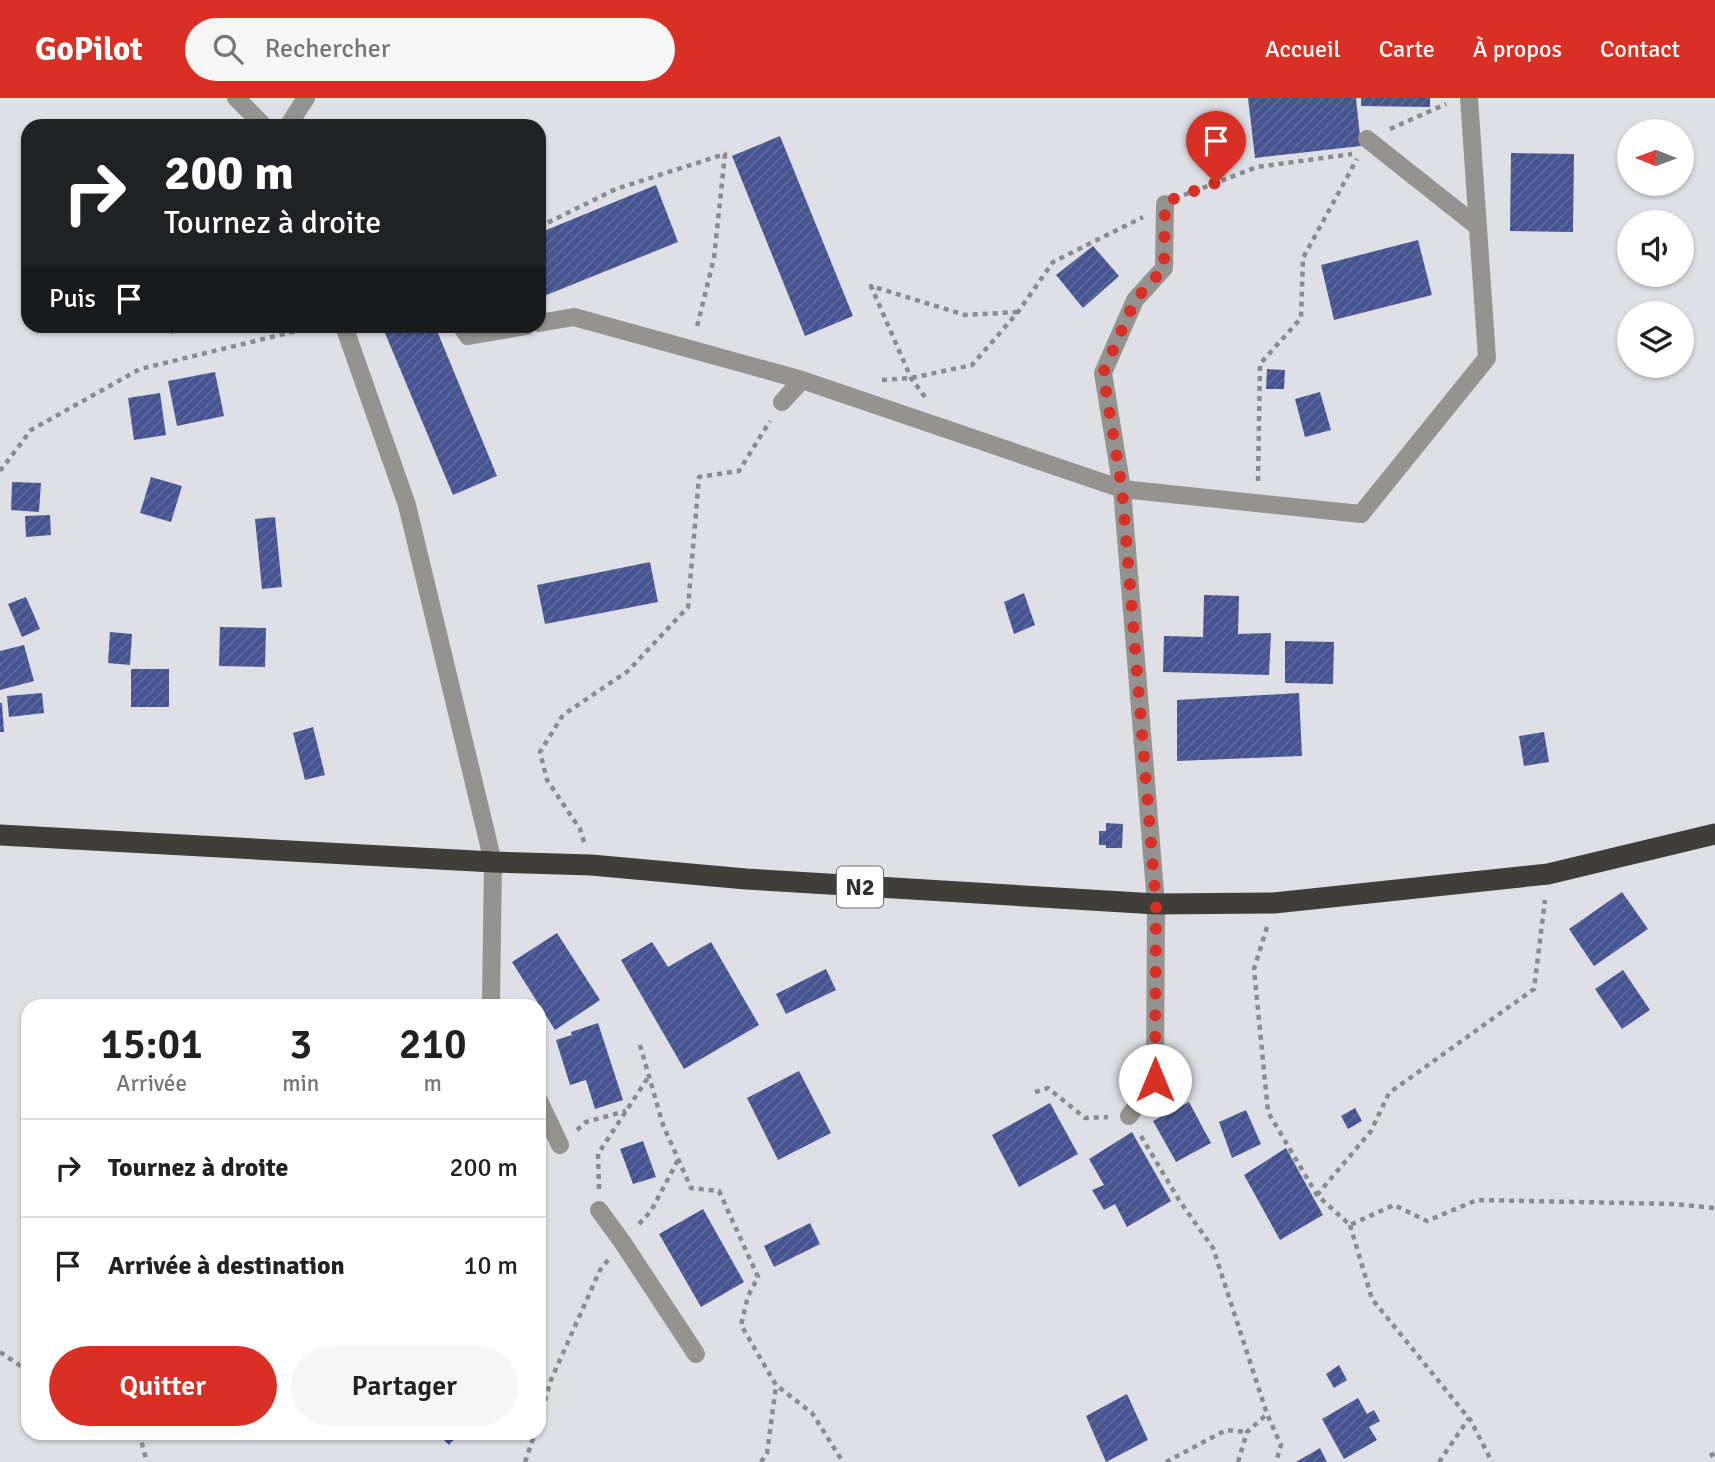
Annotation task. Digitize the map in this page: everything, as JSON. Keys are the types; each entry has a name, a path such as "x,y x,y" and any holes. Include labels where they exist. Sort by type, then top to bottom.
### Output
{"highway":[{"name":"N2","path":"0,835 591,865 746,879 1156,904 1274,903 1548,874 1715,834"}],"street":[{"path":"236,98 257,119"},
{"path":"292,119 306,98"},
{"path":"546,322 574,317 802,380 1122,489 1361,514 1487,358 1469,98"},
{"path":"1367,139 1478,227"},
{"path":"1129,1116 1155,1080 1156,904 1122,489 1103,373 1135,300 1164,268 1165,204"},
{"path":"346,333 407,505 493,862 491,999"},
{"path":"466,333 468,336 485,333"},
{"path":"782,402 802,380"},
{"path":"546,1116 560,1145"},
{"path":"599,1210 695,1354"}],"path":[{"path":"1367,139 1449,103"},
{"path":"871,381 911,378 972,365 1018,312 1053,262 1175,198 1257,167 1360,153 1303,258 1301,318 1260,364 1258,503"},
{"path":"546,224 616,189 725,154 714,258 691,349"},
{"path":"911,378 872,286 965,315 1018,312"},
{"path":"0,471 31,430 140,369 288,333"},
{"path":"591,865 580,829 547,780 540,752 563,715 628,671 688,607 699,477 739,471 782,402"},
{"path":"1317,1195 1371,1131 1389,1093 1534,989 1548,874"},
{"path":"1274,903 1254,969 1268,1112 1317,1195 1350,1225 1372,1299 1469,1418 1492,1462"},
{"path":"640,1045 663,1125 691,1188 719,1191 758,1277 748,1296 741,1325 776,1385 812,1413 844,1462"},
{"path":"599,1210 598,1154 649,1076"},
{"path":"1034,1092 1048,1088 1084,1118 1129,1116 1179,1200 1213,1248 1267,1414 1281,1445 1276,1462"},
{"path":"546,1397 600,1270 650,1211 679,1160"},
{"path":"1350,1225 1394,1205 1427,1221 1477,1200 1675,1204 1715,1208"},
{"path":"600,1258 600,1270"},
{"path":"0,1352 21,1366"},
{"path":"761,1462 767,1453 776,1385"},
{"path":"1238,1462 1247,1432 1267,1414"},
{"path":"1439,1462 1469,1418"},
{"path":"1166,1462 1226,1430 1247,1432"},
{"path":"141,1440 147,1462"},
{"path":"525,1462 533,1440"}],"building":[{"path":"1248,98 1356,98 1361,146 1255,158"},
{"path":"1361,98 1430,98 1430,107 1361,106"},
{"path":"780,136 853,316 805,336 732,156"},
{"path":"1511,153 1574,154 1573,232 1510,231"},
{"path":"656,185 678,242 546,295 546,230"},
{"path":"1418,240 1432,295 1334,320 1321,265"},
{"path":"1093,246 1119,276 1083,308 1056,275"},
{"path":"385,333 438,333 497,476 453,495"},
{"path":"1267,369 1285,370 1284,389 1266,389"},
{"path":"215,372 224,416 177,426 168,381"},
{"path":"1320,392 1331,430 1305,437 1295,399"},
{"path":"160,393 166,435 134,440 128,398"},
{"path":"151,477 182,486 171,522 140,513"},
{"path":"12,482 41,483 39,512 11,510"},
{"path":"50,515 51,535 26,537 25,516"},
{"path":"275,517 282,587 262,589 255,519"},
{"path":"650,562 658,602 545,624 537,585"},
{"path":"1024,593 1035,625 1014,634 1004,602"},
{"path":"1204,595 1239,596 1238,634 1271,633 1269,675 1163,672 1164,636 1203,637"},
{"path":"26,597 40,629 22,637 8,604"},
{"path":"220,627 266,628 265,667 219,666"},
{"path":"110,632 132,634 130,665 108,663"},
{"path":"1285,641 1334,642 1333,684 1285,683"},
{"path":"24,645 34,681 0,690 0,651"},
{"path":"131,669 169,669 169,707 131,707"},
{"path":"42,693 44,713 9,717 7,696"},
{"path":"1299,693 1302,756 1177,761 1177,700"},
{"path":"2,703 4,732 0,732"},
{"path":"313,727 325,775 305,780 293,733"},
{"path":"1544,732 1549,762 1524,766 1519,736"},
{"path":"1106,823 1123,824 1122,848 1099,845 1099,831 1106,831"},
{"path":"1622,892 1648,929 1594,966 1569,929"},
{"path":"557,933 600,1000 555,1030 546,1016 546,999 535,999 512,962"},
{"path":"652,942 668,967 711,942 759,1025 684,1069 621,960"},
{"path":"826,969 836,990 786,1014 776,994"},
{"path":"1623,970 1650,1010 1622,1029 1595,989"},
{"path":"598,1023 623,1100 595,1109 586,1080 570,1085 556,1040"},
{"path":"799,1071 831,1133 778,1160 747,1098"},
{"path":"1189,1102 1211,1143 1176,1162 1153,1121"},
{"path":"1050,1103 1078,1154 1019,1187 992,1135"},
{"path":"1355,1108 1362,1121 1348,1129 1341,1116"},
{"path":"1246,1110 1261,1144 1232,1158 1219,1122"},
{"path":"1132,1132 1171,1201 1127,1227 1115,1204 1104,1210 1092,1190 1104,1185 1089,1159"},
{"path":"643,1141 656,1177 633,1184 620,1149"},
{"path":"1286,1148 1323,1215 1280,1240 1244,1175"},
{"path":"703,1209 744,1282 701,1307 659,1234"},
{"path":"810,1223 820,1244 774,1267 764,1246"},
{"path":"1339,1365 1347,1380 1334,1388 1326,1374"},
{"path":"1127,1394 1148,1440 1106,1462 1086,1416"},
{"path":"1358,1398 1367,1414 1374,1410 1380,1421 1369,1427 1377,1440 1344,1459 1322,1419"},
{"path":"1320,1448 1327,1462 1296,1462"}],"route":[{"path":"1155,1080 1156,904 1122,489 1103,373 1135,300 1164,268 1165,204 1216,183"}]}
